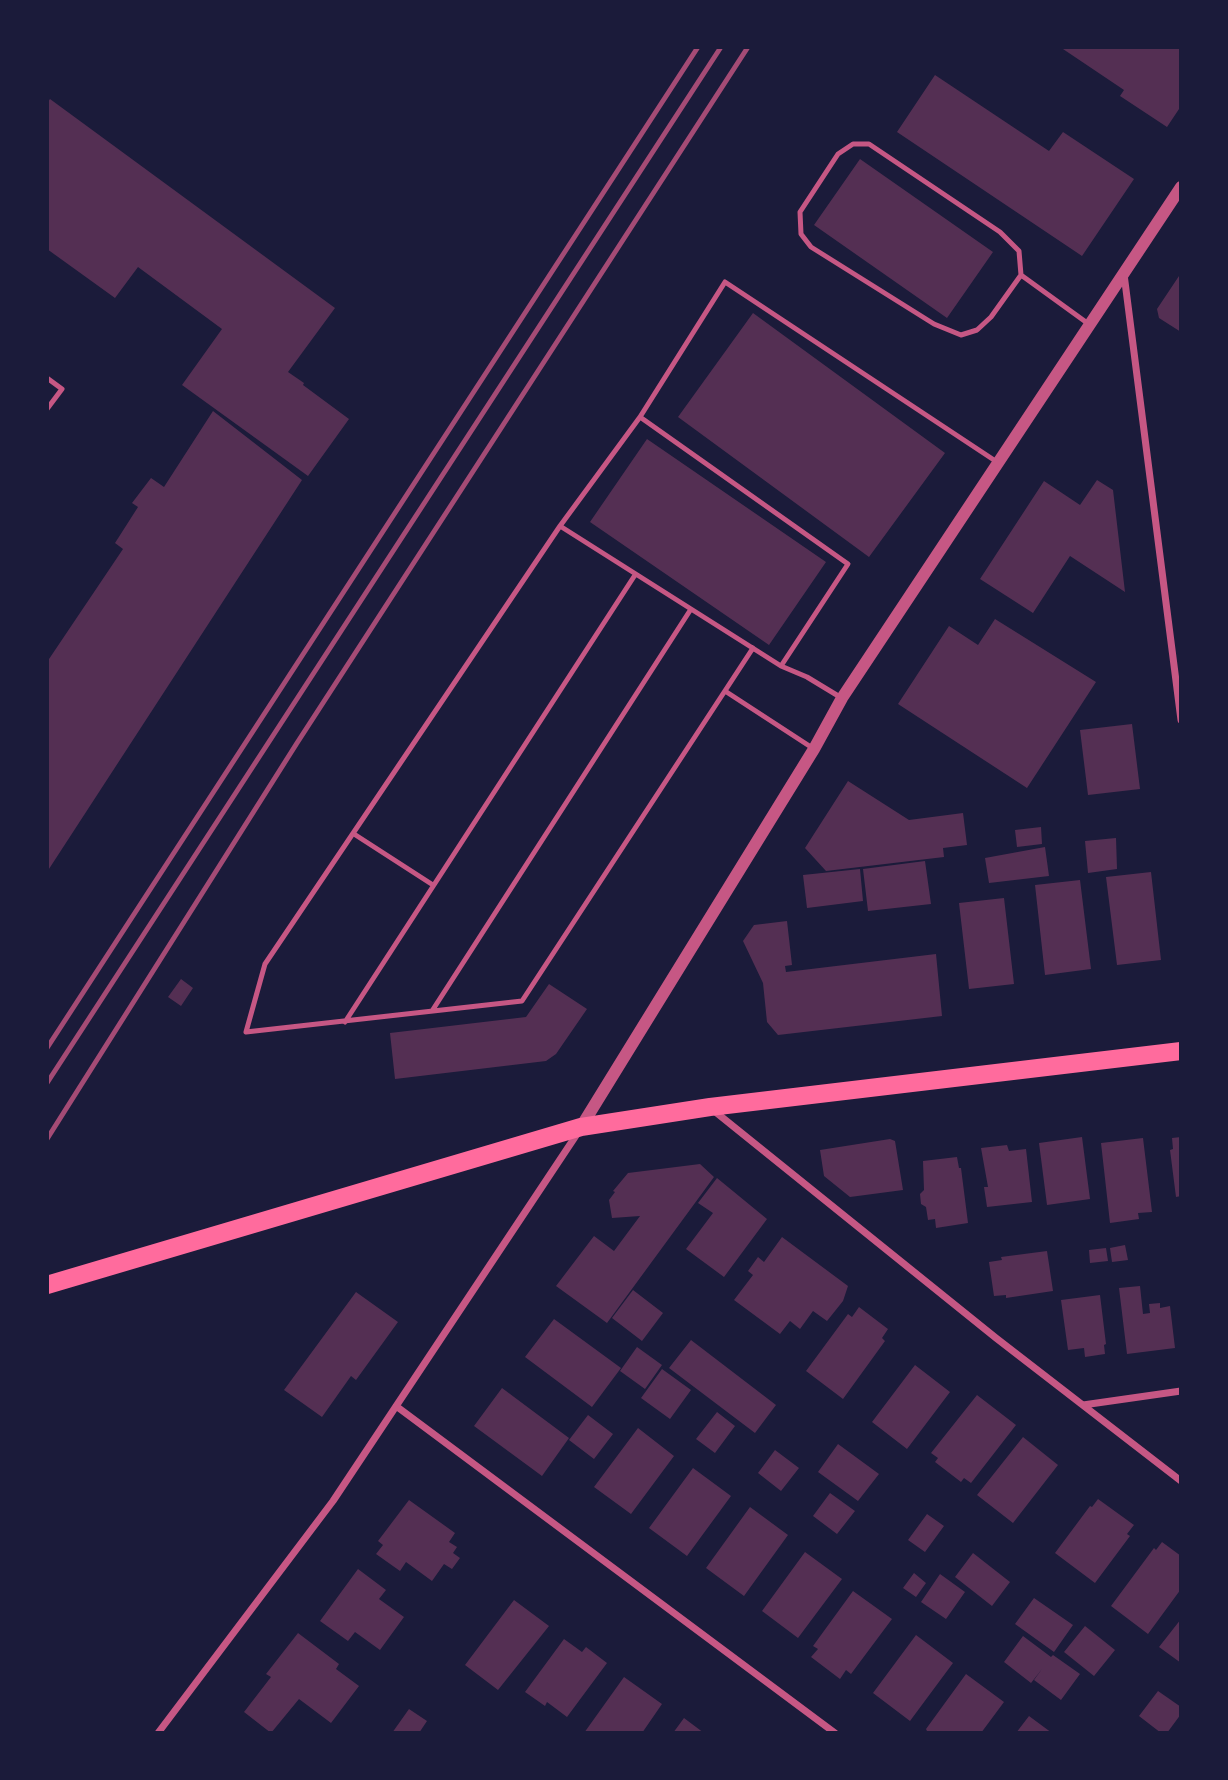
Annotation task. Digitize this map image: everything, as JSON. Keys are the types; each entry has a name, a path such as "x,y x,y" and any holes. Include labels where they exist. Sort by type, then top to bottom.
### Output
{"main road":[{"path":"47,1285 581,1127 710,1107 1181,1051"}],"street":[{"path":"158,1733 333,1501 581,1127 814,749 842,698 1181,187"},
{"path":"1124,274 1181,720"},
{"path":"710,1107 985,1330 1181,1481"},
{"path":"1083,1405 1181,1391"},
{"path":"396,1406 835,1733"}],"lane":[{"path":"1021,275 991,317 977,330 961,335 934,324 811,247 801,234 800,212 838,154 853,144 869,144 1000,232 1019,251 1021,275 1090,325"},
{"path":"753,648 523,1001 246,1032 265,964 559,526 640,417 725,282 999,464"},
{"path":"47,378 62,389 47,410"},
{"path":"640,417 848,564 781,666"},
{"path":"559,526 781,666 807,677 842,698"},
{"path":"345,1021 635,575"},
{"path":"432,1012 691,610"},
{"path":"725,691 814,749"},
{"path":"354,834 433,885"}],"building":[{"path":"1060,47 1181,47 1181,106 1167,127 1120,96 1124,90"},
{"path":"935,75 1049,151 1063,132 1134,179 1082,256 897,132"},
{"path":"50,99 335,308 288,372 349,419 308,476 182,385 222,329 138,267 115,298 47,249 47,103"},
{"path":"860,159 993,252 947,318 814,225"},
{"path":"1181,273 1181,332 1159,318 1157,309"},
{"path":"753,313 945,453 869,557 678,417"},
{"path":"213,411 302,480 47,872 47,662 123,549 115,543 138,507 132,503 151,478 164,487"},
{"path":"647,439 826,562 769,645 590,522"},
{"path":"1097,480 1113,490 1125,592 1070,556 1033,613 980,579 1044,481 1080,505"},
{"path":"995,619 1096,682 1027,788 898,704 949,626 978,645"},
{"path":"1132,724 1140,789 1088,795 1080,730"},
{"path":"848,781 909,820 963,813 967,845 943,848 944,857 826,871 805,848"},
{"path":"1041,827 1042,844 1017,847 1015,830"},
{"path":"1116,838 1117,869 1088,873 1085,841"},
{"path":"1045,847 1049,876 989,883 985,858"},
{"path":"925,861 931,904 868,911 863,869"},
{"path":"860,869 863,901 807,908 803,875"},
{"path":"1151,872 1161,960 1117,965 1106,877"},
{"path":"1080,880 1091,969 1045,975 1035,885"},
{"path":"1004,898 1014,984 969,989 959,903"},
{"path":"787,921 792,965 785,966 786,972 936,954 942,1016 778,1035 767,1022 763,983 743,941 754,925"},
{"path":"181,979 193,988 181,1006 168,997"},
{"path":"549,984 587,1009 556,1054 546,1061 395,1079 390,1033 526,1017"},
{"path":"1082,1137 1090,1199 1047,1205 1039,1143"},
{"path":"1181,1137 1181,1196 1176,1197 1170,1150 1173,1149 1172,1138"},
{"path":"1143,1138 1152,1212 1138,1213 1139,1219 1110,1223 1101,1143"},
{"path":"890,1139 895,1141 903,1190 850,1197 824,1176 820,1150"},
{"path":"1007,1145 1009,1151 1026,1149 1032,1202 987,1207 984,1187 988,1187 981,1148"},
{"path":"957,1157 961,1168 968,1223 936,1228 935,1219 928,1220 926,1207 921,1204 920,1194 924,1190 923,1161"},
{"path":"700,1164 714,1177 607,1323 556,1286 594,1236 614,1251 640,1216 612,1218 609,1200 628,1173"},
{"path":"717,1178 767,1219 724,1277 686,1249 713,1213 698,1203"},
{"path":"782,1237 848,1286 843,1301 827,1321 813,1311 800,1329 790,1321 780,1334 734,1300 753,1275 748,1271 758,1257 764,1262"},
{"path":"1125,1245 1128,1260 1112,1262 1110,1248"},
{"path":"1106,1248 1108,1261 1090,1263 1089,1250"},
{"path":"1047,1251 1053,1291 1006,1298 1006,1295 994,1296 989,1262 1002,1260 1001,1257"},
{"path":"1140,1286 1143,1314 1150,1313 1149,1304 1160,1303 1160,1308 1170,1306 1175,1348 1127,1354 1119,1288"},
{"path":"633,1290 663,1313 642,1341 612,1318"},
{"path":"356,1292 398,1322 356,1380 351,1376 322,1417 284,1390"},
{"path":"1100,1295 1105,1354 1085,1357 1084,1348 1068,1350 1061,1300"},
{"path":"859,1307 888,1329 882,1338 885,1341 843,1399 806,1371 848,1314 852,1317"},
{"path":"554,1319 621,1368 592,1407 525,1357"},
{"path":"691,1340 776,1405 755,1433 669,1368"},
{"path":"637,1347 662,1365 645,1389 620,1371"},
{"path":"915,1365 950,1392 907,1449 872,1422"},
{"path":"662,1369 691,1390 670,1419 641,1398"},
{"path":"502,1388 569,1438 542,1476 474,1426"},
{"path":"977,1395 1016,1425 971,1483 964,1478 961,1482 935,1462 938,1458 931,1453"},
{"path":"717,1412 735,1426 715,1453 696,1439"},
{"path":"588,1415 613,1434 594,1459 569,1440"},
{"path":"638,1428 674,1456 631,1514 594,1487"},
{"path":"1023,1437 1058,1465 1013,1523 977,1495"},
{"path":"838,1444 879,1474 858,1501 818,1472"},
{"path":"775,1450 799,1468 781,1491 758,1473"},
{"path":"693,1468 731,1496 687,1556 649,1528"},
{"path":"830,1493 855,1511 837,1534 813,1516"},
{"path":"1098,1499 1134,1525 1127,1534 1130,1536 1095,1583 1055,1553"},
{"path":"409,1500 455,1533 449,1542 457,1547 453,1553 460,1558 452,1569 444,1564 432,1581 406,1562 400,1571 376,1554 383,1545 378,1541"},
{"path":"750,1507 788,1535 744,1596 706,1568"},
{"path":"927,1514 944,1526 925,1552 908,1540"},
{"path":"1162,1542 1181,1556 1181,1589 1148,1634 1111,1606 1154,1548 1156,1550"},
{"path":"805,1552 842,1579 798,1638 762,1611"},
{"path":"973,1553 1010,1582 992,1606 955,1577"},
{"path":"358,1569 386,1590 379,1599 404,1617 380,1650 355,1632 348,1641 320,1621"},
{"path":"914,1573 926,1583 916,1597 903,1588"},
{"path":"940,1574 965,1592 946,1619 921,1602"},
{"path":"853,1591 892,1619 851,1674 846,1670 840,1679 811,1657 818,1649 813,1646"},
{"path":"1034,1598 1073,1625 1054,1652 1015,1624"},
{"path":"514,1600 549,1626 498,1690 465,1665"},
{"path":"1181,1619 1181,1663 1159,1647"},
{"path":"1085,1626 1115,1650 1094,1676 1064,1652"},
{"path":"298,1633 339,1664 336,1669 359,1686 331,1723 299,1699 271,1733 244,1712 271,1677 266,1674"},
{"path":"916,1635 953,1663 910,1721 873,1693"},
{"path":"1023,1636 1080,1674 1061,1700 1034,1680 1042,1669 1031,1683 1004,1662"},
{"path":"564,1639 582,1652 586,1647 607,1663 567,1717 547,1702 545,1706 525,1692"},
{"path":"966,1674 1004,1702 981,1733 928,1733 926,1729"},
{"path":"624,1677 662,1704 642,1733 584,1733"},
{"path":"1158,1691 1181,1707 1181,1714 1167,1733 1161,1733 1139,1716"},
{"path":"409,1709 427,1721 419,1733 392,1733"},
{"path":"1029,1716 1052,1733 1016,1733"},
{"path":"684,1718 704,1733 673,1733"}],"railway":[{"path":"47,1048 698,47"},
{"path":"47,1083 721,47"},
{"path":"47,1139 297,743 748,47"}]}
